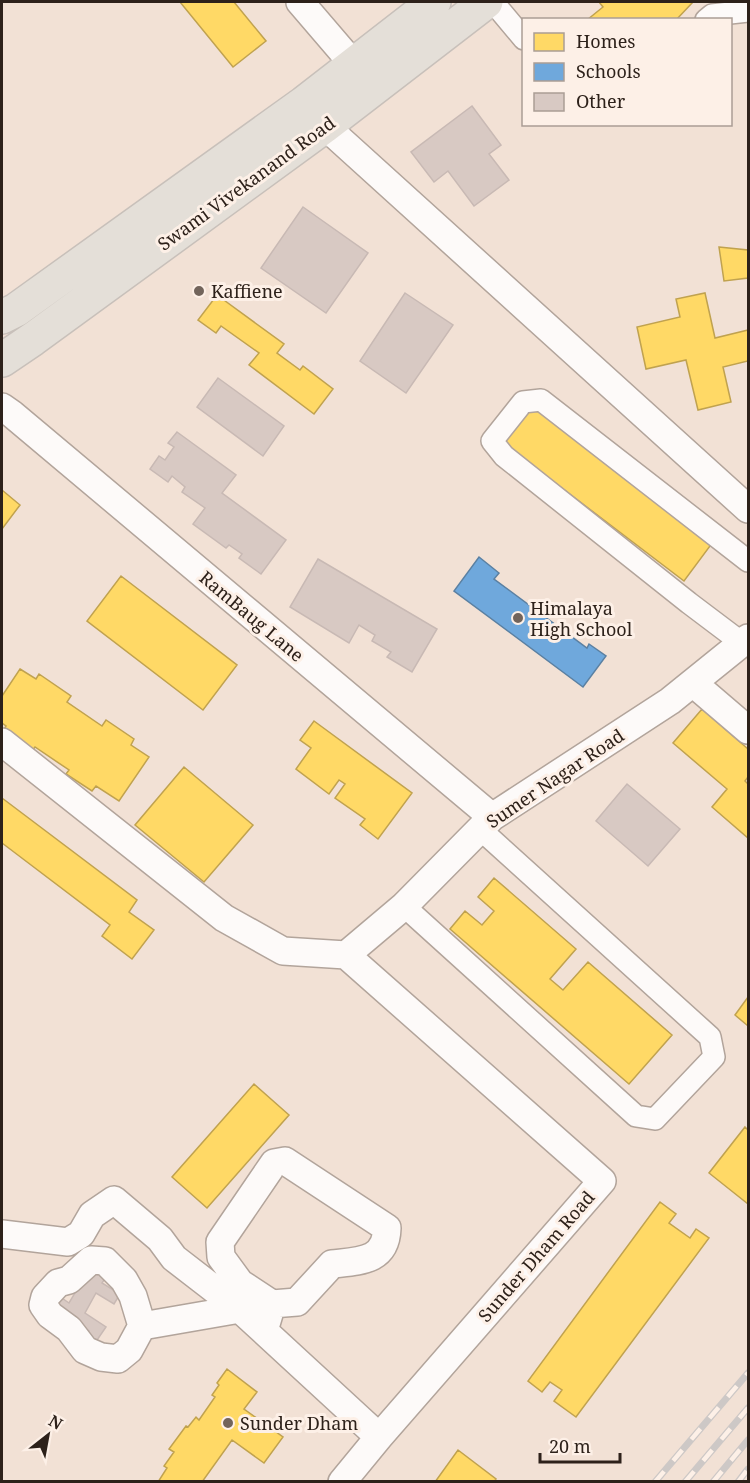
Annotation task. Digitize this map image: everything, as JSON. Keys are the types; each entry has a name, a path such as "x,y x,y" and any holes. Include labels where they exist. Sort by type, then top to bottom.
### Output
{"main road":[{"name":"Swami Vivekanand Road","path":"2,360 33,339 314,114 354,64 434,2"},
{"name":"Swami Vivekanand Road","path":"2,317 486,2"}],"street":[{"path":"300,2 354,64"},
{"path":"493,2 522,37"},
{"path":"708,18 712,15 748,11"},
{"path":"314,114 748,510"},
{"path":"745,641 689,603 504,456 492,441 523,402 541,400 748,561"},
{"name":"RamBaug Lane","path":"5,405 486,823"},
{"name":"Sumer Nagar Road","path":"346,956 404,906 486,823 670,701 745,641"},
{"path":"693,682 748,730"},
{"path":"2,742 224,918 283,951 346,956"},
{"path":"404,906 636,1116 655,1119 714,1057 710,1037 486,823"},
{"name":"Sunder Dham Road","path":"342,1482 602,1181 346,956"},
{"path":"285,1161 387,1228 387,1238 380,1251 369,1258 332,1264 297,1302 272,1304 240,1283 221,1257 220,1242 274,1162 285,1161"},
{"path":"2,1234 68,1242 81,1234 92,1215 114,1200 160,1239 174,1258 240,1309 379,1437"},
{"path":"264,1331 272,1304"},
{"path":"142,1326 240,1309"}],"building: Homes":[{"path":"180,2 234,2 266,41 233,67"},
{"path":"599,2 693,2 678,18 589,18 603,7"},
{"path":"719,247 748,250 748,278 724,281"},
{"path":"705,293 715,338 748,330 748,361 723,367 731,402 698,410 686,360 646,369 637,327 680,317 676,299"},
{"path":"217,295 284,344 277,353 300,370 303,366 333,389 314,414 249,365 259,353 221,326 216,333 198,320"},
{"path":"529,402 713,542 684,581 500,441"},
{"path":"2,490 20,505 2,529"},
{"path":"121,576 237,665 203,710 87,621"},
{"path":"20,669 36,679 39,674 71,696 67,702 102,726 106,720 134,739 131,745 149,757 119,801 96,786 92,791 66,774 69,770 35,747 32,751 3,731 6,726 2,723 2,696"},
{"path":"702,709 748,749 748,777 745,781 748,784 748,838 712,807 727,789 673,743"},
{"path":"314,721 412,793 378,839 360,825 365,819 335,798 345,784 339,780 329,794 296,769 311,748 300,740"},
{"path":"184,767 253,825 204,882 135,825"},
{"path":"2,798 137,900 129,912 154,930 132,959 102,936 110,925 2,843"},
{"path":"494,878 576,949 550,979 563,990 588,962 672,1035 629,1084 450,929 465,911 482,925 494,911 478,897"},
{"path":"748,997 748,1026 735,1015"},
{"path":"254,1084 289,1115 207,1208 172,1177"},
{"path":"745,1127 748,1130 748,1204 709,1173"},
{"path":"660,1202 676,1214 669,1223 690,1238 696,1229 709,1238 576,1417 554,1401 562,1390 550,1382 542,1392 528,1381"},
{"name":"Sunder Dham","path":"227,1369 257,1392 244,1409 283,1437 264,1463 232,1440 202,1482 158,1482 167,1468 164,1466 174,1452 169,1449 186,1426 188,1427 196,1417 199,1420 215,1397 212,1395 219,1385 217,1383"},
{"path":"458,1450 496,1479 494,1482 435,1482"}],"building: Schools":[{"name":"Himalaya High School","path":"479,557 499,573 494,579 587,648 589,644 606,656 583,687 454,591"}],"building: Other":[{"path":"472,106 501,145 489,154 509,180 474,206 448,171 434,182 411,152"},
{"path":"303,207 368,253 326,313 261,268"},
{"path":"405,293 453,325 406,393 360,361"},
{"path":"218,378 284,426 263,456 197,407"},
{"path":"177,432 236,475 222,493 286,540 261,574 239,558 242,554 229,545 226,548 193,524 205,508 182,492 185,487 172,476 168,482 150,469 159,456 165,460 174,447 168,443"},
{"path":"318,559 437,629 412,672 387,657 391,652 372,641 375,635 359,625 349,643 290,607"},
{"path":"627,784 680,829 648,866 596,821"},
{"path":"90,1268 106,1277 102,1283 120,1294 114,1304 96,1293 85,1313 106,1327 93,1346 83,1339 89,1331 52,1306 59,1296 69,1303"}],"railway":[{"path":"655,1482 748,1373"},
{"path":"685,1482 748,1408"},
{"path":"713,1482 748,1440"},
{"path":"738,1482 748,1469"}],"place":[{"name":"Kaffiene","path":"199,291"},
{"name":"Himalaya High School","path":"518,618"},
{"name":"Sunder Dham","path":"228,1423"}]}
